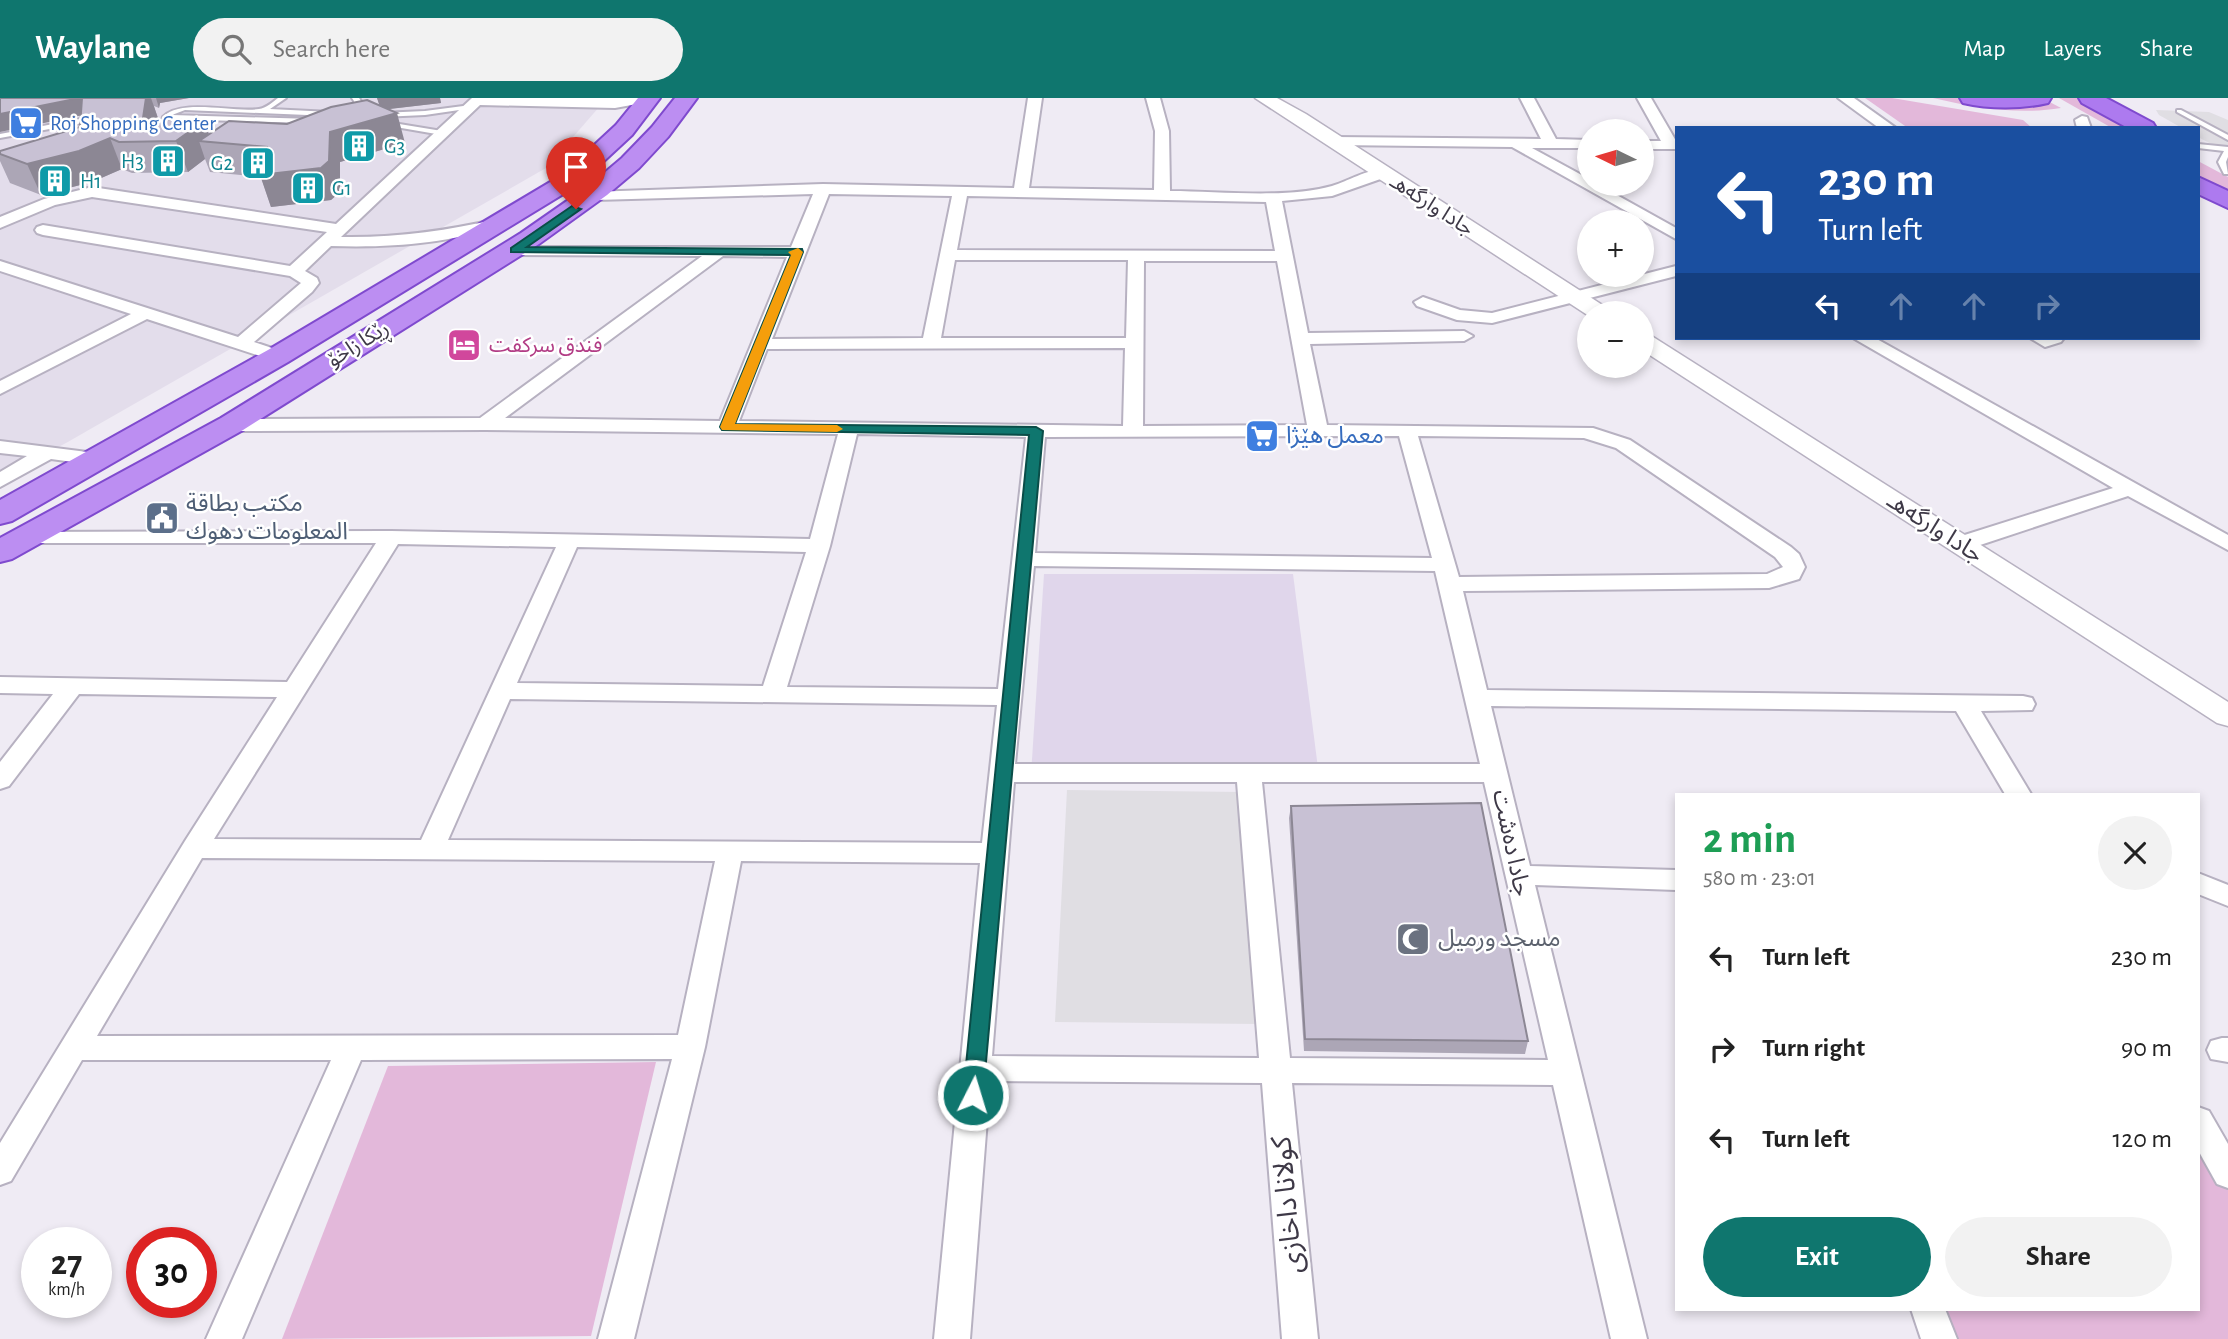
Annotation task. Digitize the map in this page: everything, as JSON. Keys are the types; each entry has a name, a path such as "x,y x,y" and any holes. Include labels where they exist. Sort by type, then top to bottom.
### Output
{"highway":[{"name":"ڕێکا زاخۆ","path":"0,552 230,425 422,304 515,250 596,195 629,166 672,118 686,98"},
{"path":"1971,98 2041,98 2087,125"},
{"path":"2090,98 2141,126"},
{"name":"ڕێکا زاخۆ","path":"0,514 278,356 570,180 624,130 637,103"},
{"path":"2200,156 2228,161"},
{"path":"2200,188 2228,201"}],"street":[{"path":"1021,193 1035,98"},
{"path":"1153,98 1158,105 1162,195"},
{"name":"جادا وارگه‌هـ","path":"1264,98 1580,301"},
{"path":"1527,98 1551,144"},
{"path":"1644,98 1674,145"},
{"path":"1845,98 1886,126"},
{"path":"294,272 476,102 637,103"},
{"path":"1334,141 1577,144"},
{"path":"1514,144 1632,210"},
{"path":"1654,145 1674,145"},
{"path":"596,195 823,189 961,194 1273,197 1332,191 1360,184 1384,173"},
{"path":"727,427 823,189"},
{"path":"0,223 61,199 92,192 340,229"},
{"path":"931,343 961,194"},
{"path":"1273,197 1318,431"},
{"path":"1654,212 1675,213"},
{"path":"1654,222 1675,233"},
{"path":"327,241 386,243 440,237 498,224"},
{"path":"43,230 303,274 310,283 242,344"},
{"path":"515,250 798,252"},
{"path":"485,424 720,251"},
{"path":"948,255 1283,256"},
{"path":"1133,432 1136,256"},
{"path":"0,266 278,356"},
{"path":"1423,302 1457,315 1492,318 1675,271"},
{"path":"0,388 146,313"},
{"path":"1300,339 1464,336"},
{"path":"1866,340 2228,544"},
{"path":"760,344 1135,343"},
{"name":"جادا وارگه‌هـ","path":"1654,348 2228,716"},
{"path":"230,425 485,424 1133,432 1573,432 1612,439 1783,552 1794,568 1791,574 1769,581 1448,575 1023,559"},
{"path":"773,694 819,546 849,429"},
{"name":"جادا دەشت","path":"1407,430 1448,575 1629,1339"},
{"path":"952,1339 1036,431"},
{"path":"0,447 95,459"},
{"path":"0,481 46,454"},
{"path":"1960,544 2130,489"},
{"path":"27,537 391,537 819,546"},
{"path":"0,1171 194,848 391,537"},
{"path":"430,850 569,541"},
{"path":"0,685 295,690"},
{"path":"0,780 72,686"},
{"path":"501,691 1010,697"},
{"path":"1476,698 2023,704"},
{"path":"1964,704 2017,793"},
{"path":"1003,773 1496,774"},
{"name":"کولانا داخازی","path":"1249,774 1300,1339"},
{"path":"194,848 995,853"},
{"path":"616,1339 690,1047 730,851"},
{"path":"1517,874 1675,880"},
{"path":"2200,884 2228,896"},
{"path":"74,1048 690,1047"},
{"path":"224,1339 351,1049"},
{"path":"976,1068 1566,1073"},
{"path":"2200,1123 2228,1174"},
{"path":"1929,1311 1939,1339"}],"lane":[{"path":"262,111 283,98"},
{"path":"355,98 362,120"},
{"path":"362,120 409,115 476,102"},
{"path":"157,113 167,114 186,108 262,111 362,120 442,133"},
{"path":"2179,111 2228,138"},
{"path":"167,114 170,119 341,122"},
{"path":"0,136 101,117"},
{"path":"2200,147 2228,161"}],"shaded area":[{"path":"0,98 607,98 546,168 66,443 0,477"},
{"path":"1865,98 1892,98 2023,120 2030,126 1905,126"},
{"path":"1933,98 2042,98 2061,108 2029,111 1997,109"},
{"path":"2059,98 2085,98 2135,126 2108,126"},
{"path":"2156,110 2209,112 2228,120 2228,153 2200,138 2200,126 2178,126 2159,115"},
{"path":"2200,162 2228,177 2228,194 2200,178"},
{"path":"1044,574 1293,574 1319,776 1031,775"},
{"path":"1067,790 1243,792 1258,1024 1055,1022"},
{"path":"656,1062 591,1336 282,1339 388,1066"},
{"path":"2200,1124 2228,1174 2228,1339 1939,1339 1929,1311 2200,1311"}],"building":[{"path":"0,98 80,98 0,114"},
{"path":"82,98 146,98 143,118 204,121 176,141 119,142 110,138 79,151 27,164 0,154 0,151 80,127"},
{"path":"367,100 397,113 330,132 329,161 321,168 260,175 267,147 199,141 229,121 287,124 331,107"},
{"path":"1481,803 1528,1041 1305,1039 1291,806"}],"slow traffic":[{"path":"793,252 798,252 727,427 837,429"}],"place":[{"name":"Roj Shopping Center","path":"26,123"},
{"name":"G3","path":"359,146"},
{"name":"H3","path":"168,161"},
{"name":"G2","path":"258,163"},
{"name":"H1","path":"55,181"},
{"name":"G1","path":"308,188"},
{"name":"فندق سركفت","path":"464,345"},
{"name":"معمل ھێژا","path":"1262,436"},
{"name":"مكتب بطاقة المعلومات دهوك","path":"162,518"},
{"name":"مسجد ورميل","path":"1413,939"}],"route":[{"path":"576,209 515,250 798,252 727,427 1036,431 973,1095"}]}
